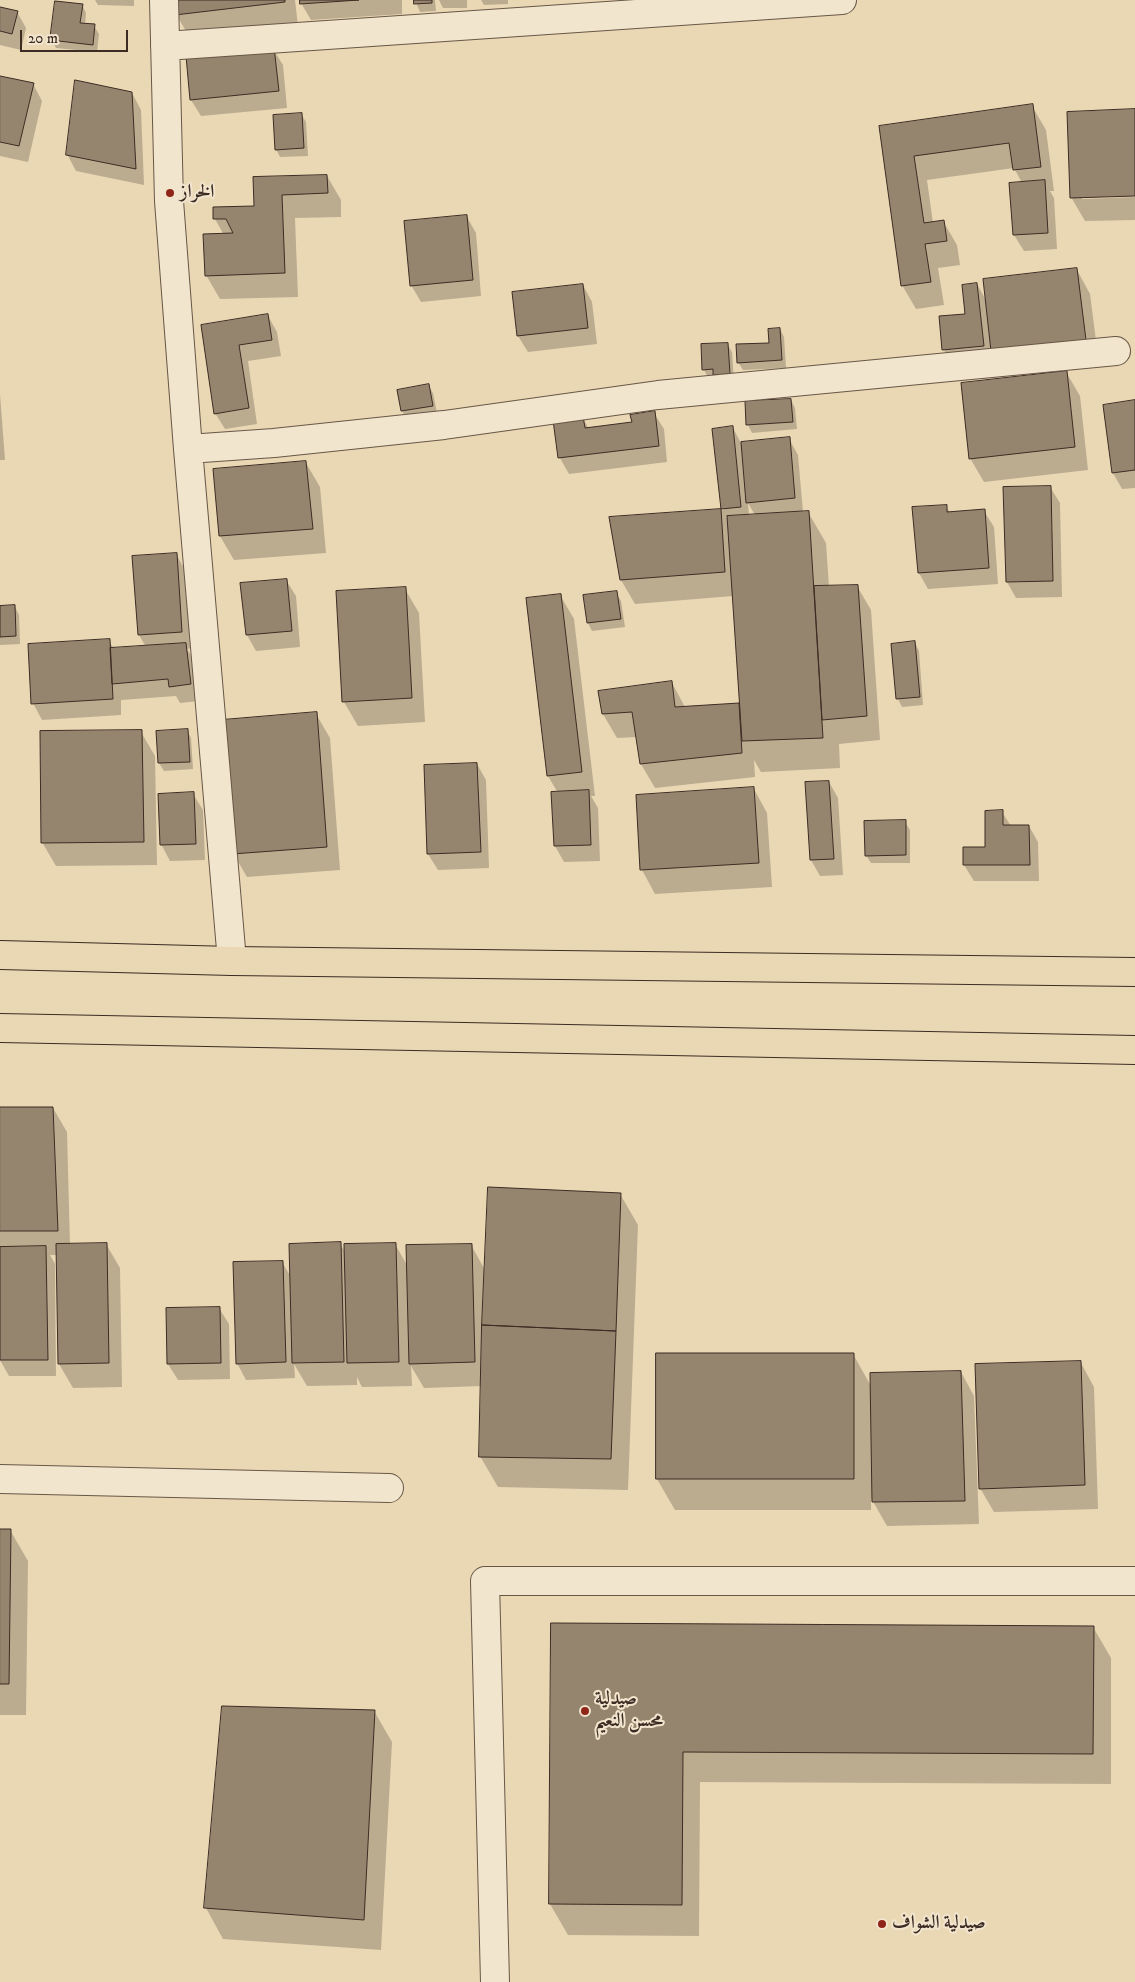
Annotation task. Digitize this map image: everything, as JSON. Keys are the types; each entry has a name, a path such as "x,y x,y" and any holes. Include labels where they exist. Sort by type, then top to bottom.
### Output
{"main road":[{"path":"0,955 232,961 1135,972"},
{"path":"0,1028 1135,1050"}],"street":[{"path":"164,0 169,201 188,449 232,961"},
{"path":"165,46 842,0"},
{"path":"188,449 274,443 444,425 658,395 1116,351"},
{"path":"0,1479 389,1488"},
{"path":"495,1982 485,1581 1135,1581"}],"building":[{"path":"175,0 285,0 285,2 175,15"},
{"path":"300,0 359,0 300,4"},
{"path":"414,0 432,0 432,3 414,4"},
{"path":"55,1 83,4 80,23 95,24 93,45 50,40"},
{"path":"0,7 18,11 12,34 0,31"},
{"path":"274,47 279,91 190,100 186,56"},
{"path":"0,76 34,83 19,146 0,142"},
{"path":"75,80 132,92 136,169 66,155"},
{"path":"1033,104 1041,167 1013,170 1009,143 914,156 924,223 944,220 947,241 925,244 931,282 901,286 879,126"},
{"path":"1135,109 1135,196 1070,198 1067,112"},
{"path":"302,113 304,148 275,150 273,115"},
{"path":"327,175 328,193 282,195 285,273 205,276 203,234 233,233 226,219 213,219 213,207 254,206 253,177"},
{"path":"1045,180 1048,233 1013,235 1009,183"},
{"path":"467,215 473,280 410,286 404,221"},
{"path":"1077,268 1086,340 991,351 983,279"},
{"path":"977,283 984,346 942,350 939,316 965,314 962,285"},
{"path":"583,284 588,328 517,336 512,292"},
{"path":"268,314 272,340 239,345 249,408 214,414 201,325"},
{"path":"780,328 782,360 737,363 736,344 769,343 768,329"},
{"path":"728,343 730,374 713,375 713,369 702,370 701,344"},
{"path":"1067,371 1075,447 969,459 961,383"},
{"path":"429,384 433,406 401,411 397,390"},
{"path":"791,399 793,422 746,425 745,401"},
{"path":"1135,400 1135,470 1112,473 1103,405"},
{"path":"655,411 659,446 558,458 553,420 583,416 585,428 632,422 630,415"},
{"path":"733,426 741,507 721,509 712,429"},
{"path":"790,437 795,498 746,503 741,442"},
{"path":"306,461 313,529 219,536 213,469"},
{"path":"1051,486 1053,581 1006,582 1003,487"},
{"path":"947,505 947,512 985,509 989,568 918,573 912,507"},
{"path":"721,509 725,572 620,580 609,517"},
{"path":"809,511 823,738 742,741 727,516"},
{"path":"177,553 182,632 138,635 132,556"},
{"path":"287,579 292,631 246,635 240,583"},
{"path":"858,585 867,716 822,720 814,586"},
{"path":"406,587 412,698 342,702 336,591"},
{"path":"617,591 621,619 587,623 583,595"},
{"path":"561,594 582,772 547,776 526,598"},
{"path":"15,605 16,636 0,637 0,606"},
{"path":"110,639 113,699 31,704 28,644"},
{"path":"915,641 920,697 896,699 891,644"},
{"path":"186,643 191,684 169,687 168,679 112,684 110,648"},
{"path":"672,681 675,707 739,703 742,753 640,764 632,712 602,714 598,691"},
{"path":"317,712 327,847 232,854 222,720"},
{"path":"188,729 190,762 158,763 156,731"},
{"path":"142,730 144,842 41,843 40,731"},
{"path":"477,763 481,852 427,854 424,765"},
{"path":"829,781 834,859 810,860 805,782"},
{"path":"754,787 759,863 640,870 636,795"},
{"path":"589,790 591,845 554,846 551,792"},
{"path":"194,792 196,844 160,845 158,794"},
{"path":"1003,810 1003,825 1029,825 1030,865 963,865 963,847 985,847 985,811"},
{"path":"906,820 906,855 865,856 864,821"},
{"path":"0,1107 53,1107 58,1231 0,1231"},
{"path":"488,1187 621,1193 616,1331 482,1325"},
{"path":"341,1242 344,1362 292,1363 289,1244"},
{"path":"107,1243 109,1363 58,1364 56,1244"},
{"path":"396,1243 399,1362 347,1363 344,1244"},
{"path":"472,1244 475,1362 409,1364 406,1245"},
{"path":"46,1246 48,1360 0,1360 0,1247"},
{"path":"283,1261 286,1362 236,1364 233,1262"},
{"path":"220,1307 221,1363 167,1364 166,1308"},
{"path":"482,1325 616,1331 611,1459 479,1457"},
{"path":"656,1353 854,1353 854,1479 656,1479"},
{"path":"1081,1361 1085,1485 979,1489 975,1364"},
{"path":"961,1371 965,1501 872,1502 870,1373"},
{"path":"0,1529 11,1529 9,1684 0,1684"},
{"path":"551,1623 1094,1626 1093,1754 683,1752 682,1905 549,1904"},
{"path":"222,1706 375,1710 364,1920 204,1908"}],"place":[{"name":"الخراز","path":"170,193"},
{"name":"صيدلية محسن النعيم","path":"585,1711"},
{"name":"صيدلية الشواف","path":"882,1924"}]}
